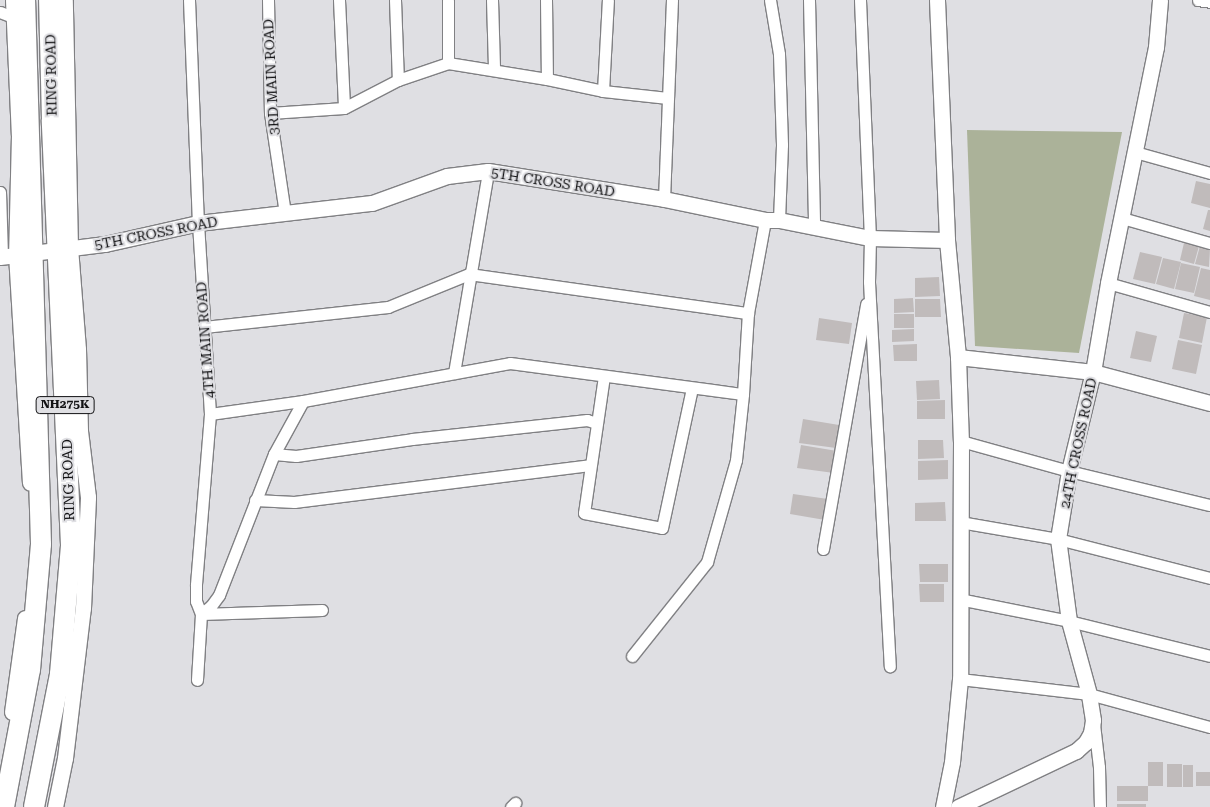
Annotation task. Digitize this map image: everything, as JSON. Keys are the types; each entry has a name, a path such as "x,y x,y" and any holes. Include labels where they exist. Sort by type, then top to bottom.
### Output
{"highway":[{"name":"RING ROAD","path":"3,803 30,670 41,544 12,255 25,0"},
{"name":"RING ROAD","path":"34,807 60,674 71,545 64,248 52,120 49,0"}],"street":[{"path":"12,255 18,135 7,14 13,0"},
{"path":"55,807 65,758 83,608 88,497 80,431 78,350 64,248 65,0"},
{"name":"4TH MAIN ROAD","path":"188,0 198,223 210,414 196,585 196,601 201,614 197,680"},
{"name":"3RD MAIN ROAD","path":"268,0 270,113 285,213"},
{"path":"339,0 344,108"},
{"path":"395,0 398,80"},
{"path":"448,0 448,63"},
{"path":"492,0 494,69"},
{"path":"546,0 547,78"},
{"path":"603,91 608,0"},
{"path":"664,199 672,0"},
{"path":"632,656 707,562 736,460 743,394 748,313 772,220 782,145 779,54 770,0"},
{"path":"809,0 814,227"},
{"path":"860,0 870,238 869,282 890,666"},
{"path":"937,0 947,240 958,357 960,441 960,679 952,762 943,807"},
{"name":"24TH CROSS ROAD","path":"958,807 1076,751 1086,742 1093,720 1089,694 1069,621 1058,540 1069,471 1093,372 1108,283 1156,47 1160,0"},
{"path":"1198,0 1210,2"},
{"path":"270,113 344,108 398,80 448,63 547,78 603,91 668,98"},
{"path":"1135,152 1210,173"},
{"path":"454,373 469,274 488,171"},
{"name":"5TH CROSS ROAD","path":"12,255 105,244 198,223 372,203 447,176 488,171 664,199 870,238 947,240"},
{"path":"0,192 12,255 33,527 32,570 16,694 0,780"},
{"path":"1122,218 1210,243"},
{"path":"204,327 388,308 469,274 748,313"},
{"path":"823,549 869,282"},
{"path":"1108,283 1210,312"},
{"path":"958,357 1093,372 1210,402"},
{"path":"210,414 303,401 510,363 743,394"},
{"path":"604,376 584,513 662,528 692,388"},
{"path":"201,614 211,606 219,595 274,454 303,401"},
{"path":"274,454 296,456 412,439 587,420 597,423"},
{"path":"960,441 1069,471 1210,505"},
{"path":"255,500 294,502 590,465"},
{"path":"960,522 1058,540 1210,578"},
{"path":"959,599 1069,621 1210,656"},
{"path":"201,614 322,610"},
{"path":"960,679 1089,694 1210,727"},
{"path":"1093,720 1099,768 1100,807"}],"green space":[{"path":"967,130 1122,132 1079,353 975,346"}],"building":[{"path":"1196,181 1210,184 1210,208 1191,203"},
{"path":"1208,210 1210,210 1210,231 1203,229"},
{"path":"1184,243 1199,246 1194,264 1180,260"},
{"path":"1200,246 1210,249 1209,267 1195,264"},
{"path":"1140,252 1162,257 1155,284 1133,279"},
{"path":"1163,258 1181,262 1174,289 1156,284"},
{"path":"1181,263 1200,267 1194,293 1175,289"},
{"path":"1201,268 1210,270 1210,300 1194,296"},
{"path":"939,277 940,296 915,297 915,278"},
{"path":"913,298 914,312 894,313 894,299"},
{"path":"915,299 940,299 941,317 915,317"},
{"path":"1184,313 1207,317 1202,343 1179,338"},
{"path":"894,314 914,314 914,328 894,328"},
{"path":"819,318 852,323 849,344 816,340"},
{"path":"914,329 914,341 892,342 892,330"},
{"path":"1136,331 1157,336 1151,362 1130,358"},
{"path":"1178,340 1202,345 1196,374 1172,369"},
{"path":"917,344 917,361 894,361 893,345"},
{"path":"939,380 940,399 917,400 916,381"},
{"path":"945,400 945,419 917,419 917,401"},
{"path":"803,419 839,425 836,448 799,443"},
{"path":"918,440 943,440 944,458 918,459"},
{"path":"801,445 837,451 834,473 797,468"},
{"path":"948,460 948,479 918,480 918,461"},
{"path":"793,494 828,499 825,520 790,514"},
{"path":"945,502 946,521 915,521 915,503"},
{"path":"919,564 948,564 948,582 920,582"},
{"path":"919,584 944,584 944,602 920,602"},
{"path":"1148,762 1163,762 1163,786 1148,786"},
{"path":"1167,764 1182,764 1182,787 1167,787"},
{"path":"1183,765 1193,765 1193,787 1183,787"},
{"path":"1196,772 1210,772 1210,786 1196,786"},
{"path":"1117,786 1148,786 1148,801 1117,801"},
{"path":"1117,804 1146,804 1146,807 1117,807"}]}
